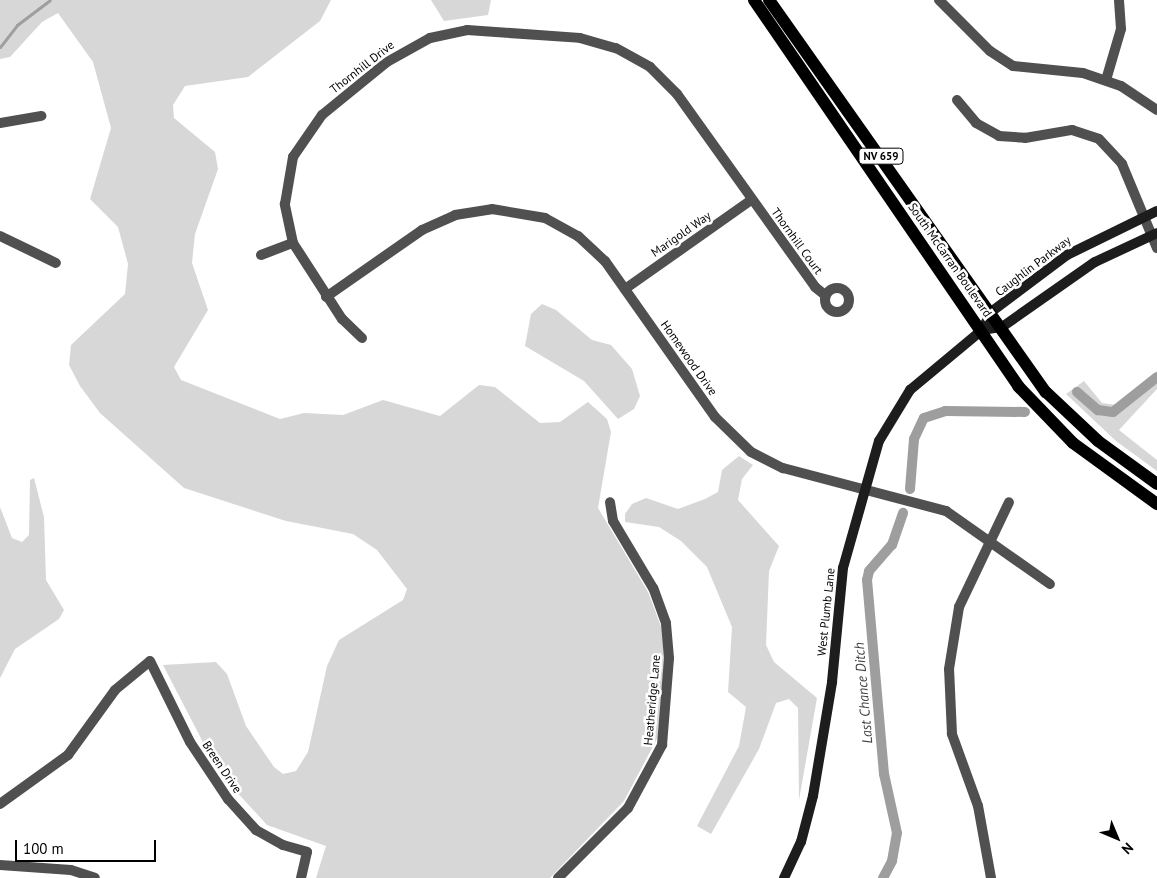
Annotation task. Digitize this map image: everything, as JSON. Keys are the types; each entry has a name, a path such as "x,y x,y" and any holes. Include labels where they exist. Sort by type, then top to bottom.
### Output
{"main road":[{"name":"South McCarran Boulevard","path":"754,0 982,330 1018,386 1072,444 1157,504"},
{"name":"South McCarran Boulevard","path":"769,0 1052,399 1098,441 1157,484"},
{"name":"Caughlin Parkway","path":"982,330 991,312 1081,246 1157,211"},
{"path":"982,330 1002,327 1095,262 1155,234"},
{"name":"West Plumb Lane","path":"784,878 801,842 813,796 832,682 843,568 879,441 897,406 927,373 982,330"}],"street":[{"path":"940,0 990,51 1013,66 1083,73 1106,80 1157,110"},
{"path":"1106,80 1121,29 1119,0"},
{"name":"Thornhill Drive","path":"362,338 326,297 293,243 286,187 294,157 311,127 397,54 430,38 467,30 580,38 634,57 676,94 751,200"},
{"path":"957,100 976,123 999,136 1025,138 1072,130 1099,139 1118,157 1144,216 1155,234 1157,248"},
{"path":"0,123 41,116"},
{"name":"Marigold Way","path":"625,289 751,200"},
{"name":"Thornhill Court","path":"751,200 825,295"},
{"name":"Homewood Drive","path":"326,297 422,230 455,215 492,209 527,213 562,226 593,248 736,441 783,468 864,491 940,509 991,540 1050,584"},
{"path":"0,236 56,263"},
{"path":"261,255 293,243"},
{"name":"Heatheridge Lane","path":"558,878 628,808 662,745 669,658 666,623 653,588 613,521 610,502"},
{"path":"991,878 978,806 952,734 948,688 959,607 1008,502"},
{"name":"Breen Drive","path":"0,804 68,755 115,690 150,661 190,742 228,799 270,839 308,852 301,878"},
{"path":"0,865 71,870 95,878"}],"shaded area":[{"path":"0,0 331,0 320,21 248,77 185,86 173,105 174,118 215,152 218,169 195,234 192,263 208,310 174,367 181,380 280,419 304,413 343,415 383,400 440,416 479,385 495,387 540,423 560,422 588,402 607,419 611,432 598,508 648,592 662,629 665,652 658,737 624,801 550,878 316,878 326,846 267,825 233,788 206,748 163,665 216,662 227,674 246,726 274,767 283,774 296,771 308,752 327,666 339,640 403,600 407,589 377,550 353,534 286,521 184,488 100,413 80,386 69,365 71,345 125,294 128,264 118,227 90,199 111,128 93,62 58,13 42,22 10,57 0,59"},
{"path":"431,0 491,0 488,15 444,21"},
{"path":"542,304 556,310 592,340 611,345 632,369 640,396 634,409 618,419 584,381 525,346 531,314"},
{"path":"1157,371 1157,389 1119,430 1157,460 1157,471 1116,441 1066,394 1084,381 1102,403 1116,405"},
{"path":"739,456 753,465 742,479 738,500 779,546 769,571 766,645 774,662 817,698 799,800 798,708 789,699 776,703 759,749 711,834 697,826 739,746 746,707 728,692 732,627 707,567 681,541 659,527 625,522 625,514 632,504 646,498 678,509 705,499 718,492 722,470"},
{"path":"34,478 44,517 46,580 64,610 59,619 15,649 0,678 0,507 12,538 22,542 29,535 30,480"}],"waterway":[{"path":"0,47 17,25 50,0"},
{"name":"Last Chance Ditch","path":"1077,392 1098,410 1113,412 1157,377"},
{"name":"Last Chance Ditch","path":"910,489 914,439 924,418 945,411 1025,412"},
{"name":"Last Chance Ditch","path":"883,878 892,861 897,833 884,774 867,580 869,571 892,545 903,513"}]}
